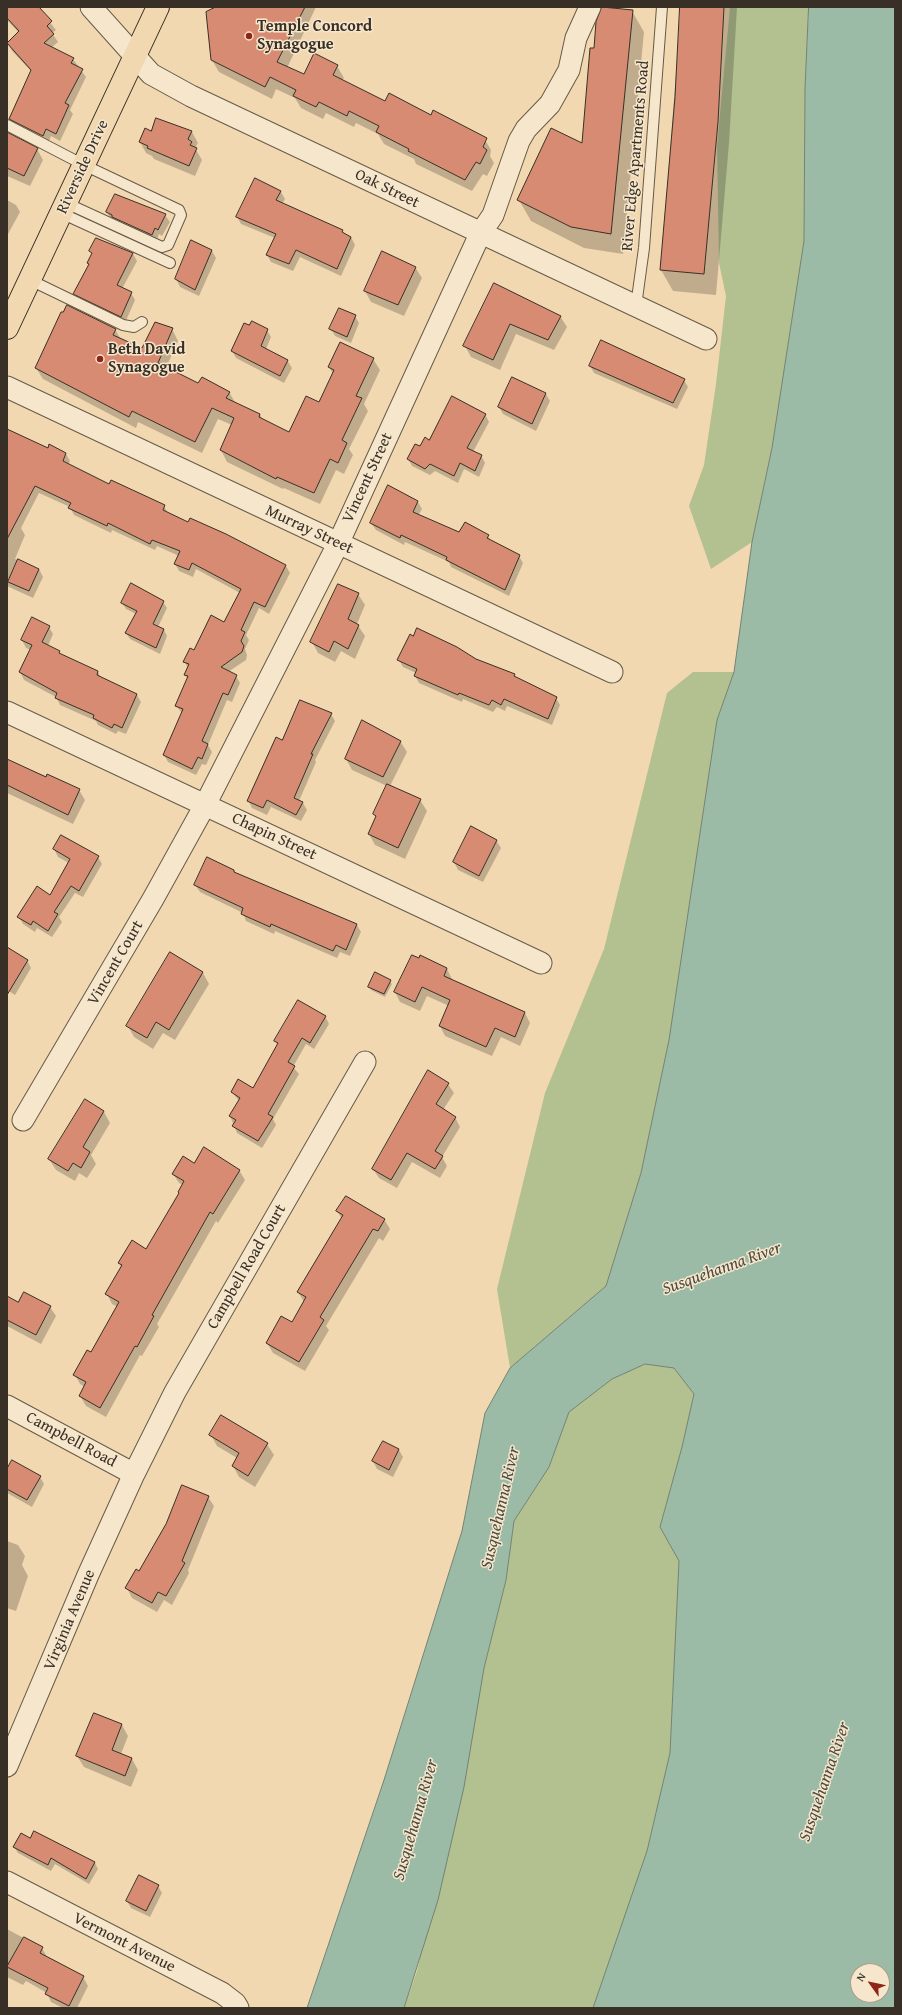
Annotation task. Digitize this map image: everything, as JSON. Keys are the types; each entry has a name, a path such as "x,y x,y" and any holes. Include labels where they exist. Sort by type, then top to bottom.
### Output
{"main road":[{"name":"Riverside Drive","path":"7,328 158,7"}],"street":[{"name":"Oak Street","path":"91,7 151,74 191,96 480,234 706,339"},
{"name":"Vincent Street","path":"205,805 338,544 480,234 493,215 519,141 526,129 550,104 569,70 576,38 590,7"},
{"name":"Murray Street","path":"7,387 612,672"},
{"name":"Chapin Street","path":"7,712 541,963"},
{"name":"Vincent Court","path":"23,1120 153,899 205,805"},
{"name":"Campbell Road Court","path":"134,1474 175,1392 366,1062"},
{"name":"Campbell Road","path":"7,1406 134,1474"},
{"name":"Virginia Avenue","path":"7,1766 88,1576 134,1474"},
{"name":"Vermont Avenue","path":"7,1882 222,1993 235,2003 238,2008"}],"lane":[{"name":"River Edge Apartments Road","path":"636,306 644,248 662,7"},
{"path":"7,126 84,165 179,210 181,215 168,245 162,247 63,208"},
{"path":"63,208 170,263"},
{"path":"30,280 123,325 134,327 142,322"}],"shaded area":[{"path":"730,7 809,7 805,89 804,241 772,448 752,542 711,569 689,506 704,465 716,384 726,296 719,263 717,146"},
{"path":"693,672 734,672 717,720 669,1040 641,1173 606,1286 510,1368 497,1289 545,1093 604,949 667,693"},
{"path":"645,1364 674,1368 694,1394 682,1447 660,1527 679,1561 670,1753 647,1851 597,2003 593,2008 404,2008 417,1971 484,1668 506,1580 514,1521 549,1467 569,1412 612,1379"}],"water":[{"name":"Susquehanna River","path":"809,7 895,7 895,2008 593,2008 647,1851 670,1753 679,1561 660,1527 682,1447 694,1394 674,1368 645,1364 612,1379 569,1412 549,1467 514,1521 506,1580 484,1668 464,1787 438,1900 404,2008 307,2008 384,1780 462,1531 485,1413 510,1368 606,1286 641,1173 669,1040 717,720 734,672 752,542 772,448 804,241 805,89"}],"building":[{"path":"7,7 39,7 52,21 47,26 54,34 44,43 74,58 71,63 83,69 65,103 69,105 56,134 46,129 43,136 9,119 31,70 7,43 19,31 7,18"},
{"path":"216,7 305,7 277,62 304,74 314,53 338,65 333,75 385,101 389,93 431,115 433,110 487,138 483,147 487,150 480,164 476,162 465,180 408,151 409,149 376,132 379,126 349,111 347,116 319,102 316,107 293,96 296,90 270,77 265,87 211,60 206,12"},
{"path":"602,7 633,10 611,234 571,227 517,200 551,128 582,143 590,48 594,48 596,22"},
{"path":"680,7 724,7 718,122 704,274 660,270 675,97"},
{"path":"156,118 192,131 188,139 192,142 190,145 197,148 189,166 147,148 148,146 139,142 145,128 151,131"},
{"path":"7,132 38,148 24,176 7,168"},
{"path":"255,178 281,191 276,200 343,230 342,232 351,237 337,269 296,250 289,264 266,255 276,234 236,217"},
{"path":"115,194 166,214 158,230 155,228 152,235 112,217 112,215 106,212"},
{"path":"96,238 133,253 117,285 132,292 121,317 73,294 89,264 87,263 92,253 89,251"},
{"path":"191,240 212,250 195,290 175,279"},
{"path":"382,251 416,267 398,305 364,291"},
{"path":"494,283 561,316 548,340 510,324 493,360 463,346"},
{"path":"67,305 116,329 113,335 142,348 155,322 173,328 158,363 198,383 202,377 230,392 226,398 260,414 259,417 289,432 306,396 319,402 334,370 328,367 340,342 374,358 356,396 362,398 342,440 347,443 338,463 330,459 314,493 277,477 276,479 220,450 234,418 212,408 195,442 132,411 129,417 35,368 61,312 63,312"},
{"path":"339,308 356,315 347,337 329,329"},
{"path":"252,321 268,329 261,346 288,360 280,376 231,351 244,323 249,325"},
{"path":"601,340 685,379 673,403 589,366"},
{"path":"512,377 546,393 532,424 498,407"},
{"path":"452,396 486,414 467,448 482,455 475,471 460,463 454,476 430,464 425,469 407,459 415,444 420,446 425,437 429,440"},
{"path":"7,429 48,448 49,444 66,453 63,461 109,484 111,480 165,505 163,510 188,522 190,518 226,534 286,565 265,607 254,602 241,630 245,632 241,641 244,646 242,652 221,667 237,675 228,695 223,693 202,741 208,744 202,759 198,757 192,769 163,755 183,709 175,706 188,676 184,675 189,664 183,662 190,648 194,650 211,615 224,622 241,589 192,563 189,570 174,564 180,551 152,540 150,544 108,523 107,526 68,508 71,503 35,486 7,539"},
{"path":"388,485 418,501 413,512 459,532 465,522 489,535 487,538 520,555 505,590 446,560 447,557 401,535 400,538 370,523"},
{"path":"18,559 39,569 29,591 8,582"},
{"path":"131,583 164,601 153,624 164,629 156,648 125,633 137,611 121,603"},
{"path":"338,584 359,593 348,619 359,625 348,649 334,641 329,652 310,642"},
{"path":"32,617 50,626 42,642 60,651 59,653 98,671 97,675 137,694 122,728 114,724 112,728 93,718 94,715 55,698 57,693 19,672 32,645 21,640"},
{"path":"417,628 457,647 476,659 515,674 514,676 557,697 548,719 504,699 501,705 492,700 489,705 459,693 458,695 414,676 417,669 397,660 410,634 413,636"},
{"path":"300,700 332,713 311,754 313,754 294,798 303,802 296,815 267,800 263,808 247,801 276,737 282,740"},
{"path":"362,720 401,741 383,777 345,759"},
{"path":"7,759 46,777 47,774 80,789 68,815 7,785"},
{"path":"387,784 421,799 398,848 368,834 376,816 373,814"},
{"path":"471,826 497,840 479,876 453,862"},
{"path":"61,835 99,856 79,891 71,886 54,912 58,914 48,931 33,921 31,925 17,917 37,886 50,895 70,859 53,849"},
{"path":"207,857 234,870 234,872 357,924 346,950 336,945 333,951 271,924 270,927 241,914 243,908 194,885"},
{"path":"7,947 28,960 7,995"},
{"path":"170,952 203,972 169,1030 156,1022 147,1038 126,1026"},
{"path":"412,955 419,958 420,955 447,968 444,976 525,1012 515,1037 495,1028 486,1047 439,1026 450,1000 422,987 415,1002 394,992"},
{"path":"375,972 391,980 384,994 368,987"},
{"path":"298,1000 326,1016 310,1043 302,1038 288,1062 295,1066 268,1114 273,1117 258,1141 232,1126 236,1120 229,1116 240,1098 231,1092 238,1079 253,1088 278,1043 274,1041"},
{"path":"428,1070 449,1083 436,1104 456,1117 435,1151 443,1156 435,1169 407,1153 391,1180 372,1169"},
{"path":"85,1099 104,1111 83,1147 90,1152 81,1168 73,1163 68,1171 48,1159"},
{"path":"204,1147 240,1170 213,1214 210,1212 152,1315 154,1316 137,1347 135,1346 100,1408 79,1396 86,1382 73,1375 87,1350 91,1352 119,1302 105,1294 122,1265 118,1263 132,1240 146,1249 179,1193 178,1192 184,1181 172,1174 183,1156 194,1163"},
{"path":"346,1196 385,1219 378,1231 373,1229 320,1317 324,1320 299,1362 266,1343 281,1316 292,1322 306,1297 297,1292 343,1215 336,1211"},
{"path":"24,1292 51,1306 36,1335 7,1320 7,1296 18,1302"},
{"path":"221,1415 268,1443 248,1476 232,1466 239,1453 209,1435"},
{"path":"383,1441 399,1449 389,1470 372,1461"},
{"path":"12,1460 41,1476 27,1500 7,1489 7,1469"},
{"path":"182,1485 209,1496 182,1561 185,1563 166,1596 158,1592 152,1603 125,1588 136,1569 139,1571 166,1524"},
{"path":"94,1713 122,1724 112,1750 132,1758 125,1776 76,1756"},
{"path":"34,1831 95,1862 86,1879 51,1858 48,1865 13,1847 21,1833 30,1838"},
{"path":"139,1875 159,1885 146,1911 126,1901"},
{"path":"24,1937 43,1947 40,1953 84,1976 69,2006 45,1994 48,1988 7,1967"}],"place":[{"name":"Temple Concord Synagogue","path":"249,36"},
{"name":"Beth David Synagogue","path":"100,359"}]}
